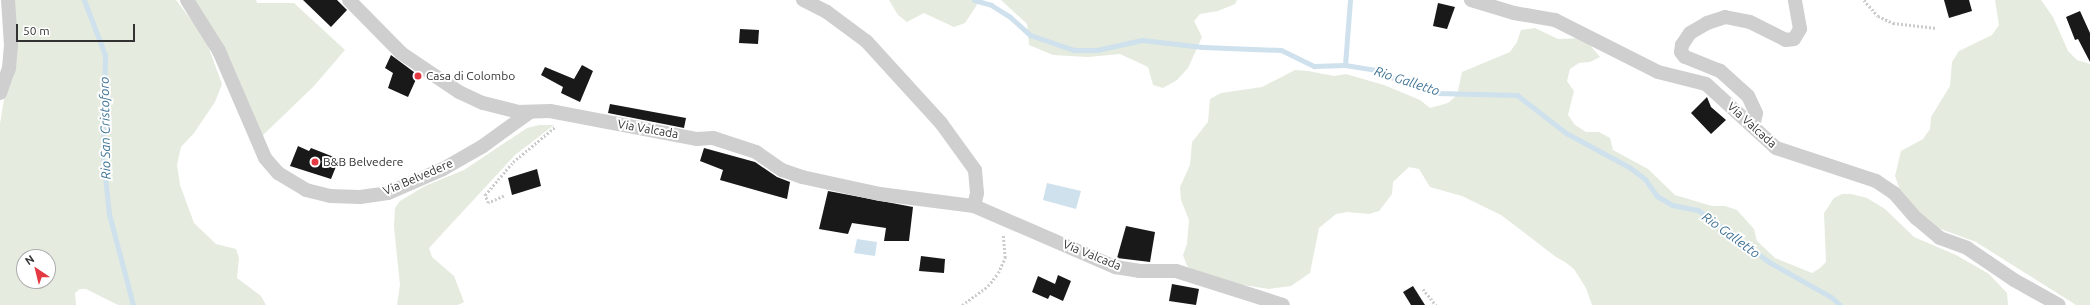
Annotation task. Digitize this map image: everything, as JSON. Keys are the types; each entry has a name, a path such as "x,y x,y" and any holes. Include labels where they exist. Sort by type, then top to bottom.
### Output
{"street":[{"path":"0,93 10,68 11,45 8,0"},
{"name":"Via Belvedere","path":"187,0 219,51 265,158 278,173 306,190 330,196 353,197 388,193 443,169 476,150 530,112"},
{"name":"Via Valcada","path":"349,0 401,53 459,92 500,108 530,112 550,111 697,138 713,138 756,152 789,173 851,188 974,206 1115,266 1139,272 1176,272 1283,305"},
{"path":"803,0 827,12 866,41 941,123 975,170 977,192 974,206"},
{"name":"Via Valcada","path":"1471,0 1514,14 1555,20 1658,72 1706,84 1776,148 1876,181 1894,193 1916,218 1940,238 1967,248 2014,280 2059,305"},
{"path":"1753,127 1756,113 1748,96 1720,71 1685,57 1681,52 1682,45 1690,33 1707,23 1725,17 1750,22 1786,40 1794,39 1800,29 1795,0"}],"path":[{"path":"1864,0 1878,16 1893,23 1937,28"},
{"path":"504,196 488,203 485,195 489,188 524,152 572,116"},
{"path":"962,305 988,286 1004,258 1004,240 997,215"},
{"path":"1423,288 1436,305"}],"shaded area":[{"path":"12,0 176,0 205,38 222,84 215,102 194,133 181,147 177,165 180,185 194,223 216,244 236,249 239,258 237,278 261,296 266,305 118,305 86,289 80,289 75,293 76,305 0,305 0,124 4,99 13,79 17,54"},
{"path":"194,0 256,0 257,3 294,3 345,50 313,87 262,136 230,59"},
{"path":"889,0 980,0 965,23 954,27 924,13 907,22 898,15"},
{"path":"1001,0 1237,0 1235,4 1218,11 1200,14 1194,21 1202,37 1188,68 1177,80 1163,88 1153,85 1148,67 1120,54 1088,57 1053,55 1029,45 1027,24"},
{"path":"1995,0 2041,0 2053,17 2068,51 2077,60 2090,64 2090,305 2076,305 1976,242 1938,228 1916,212 1900,190 1895,176 1901,151 1923,139 1930,129 1931,117 1950,86 1952,62 1959,51 1992,35 1999,25"},
{"path":"1535,28 1558,39 1584,38 1600,57 1590,62 1579,63 1570,69 1567,81 1574,91 1568,115 1575,125 1586,132 1599,132 1610,138 1613,150 1648,169 1675,195 1712,206 1725,206 1737,210 1754,229 1757,241 1775,258 1812,273 1820,268 1826,262 1824,213 1834,198 1842,194 1851,194 1867,198 1885,209 1914,237 1956,255 1989,274 2007,293 2008,305 1592,305 1586,288 1574,269 1565,262 1556,257 1501,215 1462,196 1430,187 1419,169 1409,167 1393,182 1392,194 1379,211 1369,214 1347,212 1336,214 1319,228 1310,273 1291,286 1269,289 1237,284 1196,272 1187,266 1183,255 1187,244 1189,220 1181,200 1180,187 1190,165 1192,142 1208,122 1210,99 1221,93 1262,87 1295,70 1334,76 1346,74 1384,85 1420,100 1430,108 1448,103 1457,95 1462,72 1510,52 1517,42 1521,30"},
{"path":"539,125 554,125 515,155 429,248 432,257 454,276 464,302 458,305 397,305 400,285 394,227 395,208 400,201 425,186 464,170 527,128"}],"water":[{"path":"1047,183 1081,191 1076,209 1043,200"},
{"path":"857,239 877,242 875,256 854,253"}],"building":[{"path":"303,0 337,0 347,10 331,27"},
{"path":"1944,0 1969,0 1972,11 1949,18"},
{"path":"1438,3 1455,7 1447,29 1433,26"},
{"path":"2080,11 2090,33 2090,62 2078,39 2075,40 2066,17"},
{"path":"740,29 759,30 758,44 739,43"},
{"name":"Casa di Colombo","path":"391,55 418,75 408,97 388,88 393,73 385,68"},
{"path":"582,65 593,71 580,102 561,93 563,87 541,75 545,67 574,79"},
{"path":"1707,97 1711,107 1726,120 1711,134 1691,113"},
{"path":"610,104 686,118 684,128 608,113"},
{"name":"B&B Belvedere","path":"298,146 309,151 311,148 339,159 331,179 290,166"},
{"path":"704,148 755,162 777,177 790,182 787,199 720,180 723,170 700,161"},
{"path":"537,169 541,186 512,195 508,178"},
{"path":"828,191 913,207 909,241 884,241 886,228 852,223 848,234 819,229"},
{"path":"1126,226 1155,232 1150,262 1117,258"},
{"path":"921,256 945,259 944,273 919,271"},
{"path":"1058,275 1071,281 1063,301 1050,295 1048,299 1032,292 1038,276 1055,284"},
{"path":"1172,284 1199,289 1196,305 1169,301"},
{"path":"1413,286 1425,305 1411,305 1403,292"}],"waterway":[{"name":"Rio San Cristoforo","path":"84,0 105,55 103,157 109,214 133,305"},
{"name":"Rio Galletto","path":"974,0 991,5 1010,17 1030,35 1074,50 1097,50 1142,40 1203,47 1281,50 1314,66 1345,65 1376,70 1402,82 1436,93 1517,95 1566,133 1629,167 1645,179 1657,196 1672,205 1698,210 1769,262 1831,297 1840,305"},
{"path":"1345,65 1350,0"}],"place":[{"name":"Casa di Colombo","path":"418,76"},
{"name":"B&B Belvedere","path":"315,162"}]}
